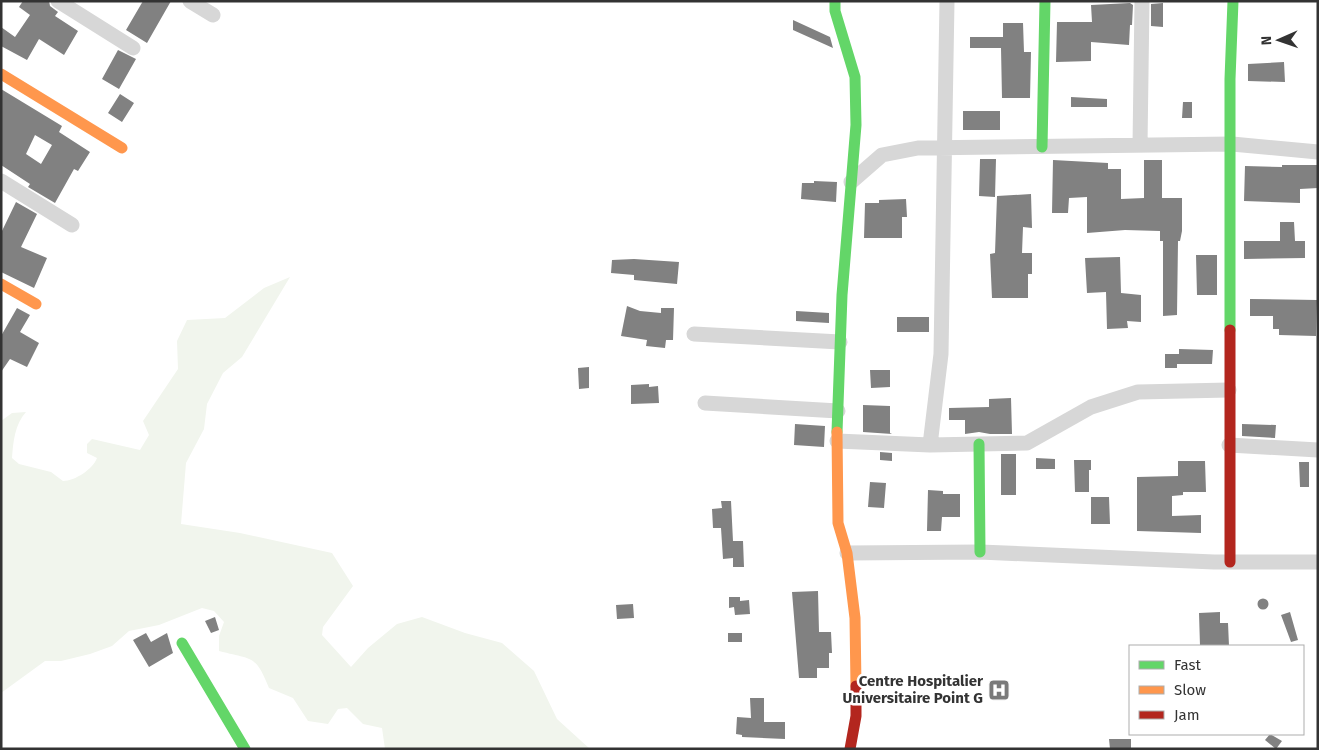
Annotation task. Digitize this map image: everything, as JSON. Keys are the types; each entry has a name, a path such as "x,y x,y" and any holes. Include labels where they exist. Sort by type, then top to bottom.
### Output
{"street":[{"path":"58,1 133,48"},
{"path":"190,1 213,15"},
{"path":"834,1 855,77 856,125 840,342 837,441 838,523 846,553 855,618 856,716 850,749"},
{"path":"930,445 941,354 947,1"},
{"path":"1042,147 1045,1"},
{"path":"1140,146 1142,1"},
{"path":"1230,562 1229,390 1232,144 1230,79 1233,1"},
{"path":"1,74 122,148"},
{"path":"851,182 882,155 918,148 1232,144 1318,152"},
{"path":"1,181 72,225"},
{"path":"1,284 36,304"},
{"path":"694,334 840,342"},
{"path":"837,441 930,445 1027,443 1092,407 1138,392 1229,390"},
{"path":"705,403 838,411"},
{"path":"980,444 980,552"},
{"path":"1229,445 1318,450"},
{"path":"846,553 980,552 1230,562 1318,562"},
{"path":"182,643 245,749"}],"shaded area":[{"path":"290,277 242,357 223,373 207,404 204,429 186,463 181,524 240,533 332,553 353,586 323,627 322,635 351,667 368,648 397,624 422,617 465,633 502,643 534,671 557,719 590,749 385,749 382,728 363,724 347,708 338,709 328,724 308,721 293,698 269,688 260,669 252,660 219,651 219,636 224,622 214,611 202,608 159,625 129,631 112,646 90,654 61,661 45,661 1,693 1,421 12,413 26,412 17,428 12,458 19,464 51,472 63,481 78,477 95,462 97,458 87,453 87,444 92,439 140,450 149,435 143,421 178,369 177,341 187,320 225,318 264,288"}],"building":[{"path":"23,1 49,1 50,6 58,12 55,16 78,31 64,55 39,39 27,60 1,46 1,27 15,37 30,15 19,7"},
{"path":"143,1 171,1 147,43 126,30"},
{"path":"1130,3 1133,5 1129,45 1091,42 1091,61 1056,62 1057,22 1092,22 1091,5"},
{"path":"1163,3 1163,27 1151,26 1151,4"},
{"path":"793,20 830,37 833,48 793,30"},
{"path":"1003,23 1023,23 1024,52 1031,52 1030,98 1002,98 1001,48 970,48 970,37 1003,37"},
{"path":"118,50 136,59 119,89 102,79"},
{"path":"1284,62 1285,82 1248,81 1248,64"},
{"path":"1,89 62,126 59,132 90,152 78,171 74,169 55,203 28,187 30,184 1,165","holes":["35,135 52,145 41,164 26,154"]},
{"path":"120,94 134,103 122,122 108,113"},
{"path":"1071,97 1107,99 1107,107 1071,107"},
{"path":"1183,102 1192,102 1192,118 1182,118"},
{"path":"963,111 1000,111 1000,130 963,130"},
{"path":"980,159 996,159 995,197 979,196"},
{"path":"1053,160 1108,163 1108,169 1121,169 1121,199 1144,198 1144,160 1162,160 1162,198 1182,198 1182,231 1180,241 1178,241 1177,315 1163,316 1163,241 1160,241 1160,231 1125,230 1087,233 1087,197 1069,198 1068,213 1052,213"},
{"path":"1282,165 1318,165 1318,188 1300,189 1300,203 1244,201 1245,166 1282,167"},
{"path":"814,181 837,182 836,202 801,199 802,183 814,183"},
{"path":"1031,194 1032,228 1023,227 1022,253 1032,253 1032,274 1028,274 1028,298 992,298 990,254 995,253 997,196"},
{"path":"906,199 907,217 902,217 902,238 864,238 865,203 879,203 879,200"},
{"path":"16,202 37,214 21,247 47,258 34,288 1,272 1,233"},
{"path":"1280,222 1294,222 1295,241 1305,241 1305,258 1244,259 1244,241 1280,241"},
{"path":"1196,255 1217,255 1217,295 1197,295"},
{"path":"1120,257 1121,293 1141,295 1141,322 1127,321 1128,328 1107,329 1106,292 1087,293 1085,258"},
{"path":"634,259 679,262 677,284 634,280 634,275 611,273 612,260"},
{"path":"1250,299 1317,300 1316,336 1279,335 1279,329 1273,329 1273,316 1250,316"},
{"path":"627,306 640,311 661,313 661,308 674,308 673,340 666,340 665,348 646,346 647,340 621,336"},
{"path":"17,308 30,315 20,332 39,343 27,367 10,359 1,372 1,336"},
{"path":"796,311 829,313 829,323 796,321"},
{"path":"897,317 929,317 929,332 897,332"},
{"path":"1179,349 1213,350 1212,364 1177,364 1177,368 1165,368 1165,354 1179,354"},
{"path":"589,367 589,388 579,389 578,368"},
{"path":"870,370 890,370 890,387 871,388"},
{"path":"649,384 649,387 658,386 659,403 631,404 631,385"},
{"path":"1011,398 1012,434 979,432 965,434 965,420 949,420 949,408 989,407 989,399"},
{"path":"863,405 890,406 890,433 892,434 863,432"},
{"path":"795,424 825,426 824,447 794,445"},
{"path":"1242,424 1276,425 1275,438 1242,436"},
{"path":"880,452 892,453 892,461 880,460"},
{"path":"1001,454 1016,454 1016,495 1001,495"},
{"path":"1036,458 1055,459 1055,469 1036,469"},
{"path":"1074,460 1091,460 1089,492 1075,492"},
{"path":"1178,461 1205,461 1206,492 1183,492 1183,495 1172,496 1172,516 1201,515 1201,533 1137,531 1137,477 1178,476"},
{"path":"1299,462 1309,462 1309,487 1300,487"},
{"path":"870,482 886,483 884,508 868,507"},
{"path":"928,490 943,491 943,494 960,494 960,517 942,517 941,531 927,531"},
{"path":"1091,497 1109,497 1110,524 1091,524"},
{"path":"721,501 731,501 733,541 743,541 744,567 733,567 733,558 723,559 721,528 713,528 712,509 722,508"},
{"path":"818,591 819,632 831,632 832,653 829,653 829,668 817,668 817,678 799,678 792,592"},
{"path":"729,597 740,597 740,601 749,600 750,614 735,615 734,607 729,608"},
{"path":"1263,598 1269,604 1263,610 1257,604"},
{"path":"633,604 634,618 617,619 616,605"},
{"path":"1220,612 1220,623 1228,623 1229,645 1200,645 1199,613"},
{"path":"1290,612 1298,640 1291,642 1281,615"},
{"path":"215,617 219,630 211,633 205,621"},
{"path":"146,633 151,642 167,633 173,653 149,667 133,640"},
{"path":"728,633 742,633 742,642 728,642"},
{"path":"750,698 764,698 764,722 785,722 785,739 742,737 742,735 736,734 737,717 751,718"},
{"path":"1269,735 1272,735 1282,741 1276,749 1265,740"},
{"path":"1109,739 1131,739 1131,749 1110,749"}],"traffic: fast":[{"path":"835,1 835,11 855,77 856,125 842,295 837,432"},
{"path":"1042,147 1045,1"},
{"path":"1230,330 1230,79 1233,1"},
{"path":"979,444 980,552"},
{"path":"182,643 245,749"}],"traffic: slow":[{"path":"1,74 122,148"},
{"path":"1,284 36,304"},
{"path":"837,432 838,523 847,553 855,618 856,686"}],"traffic: jam":[{"path":"1230,330 1230,562"},
{"path":"850,749 856,716 856,686"}],"place":[{"name":"Centre Hospitalier Universitaire Point G","path":"999,690"}]}
